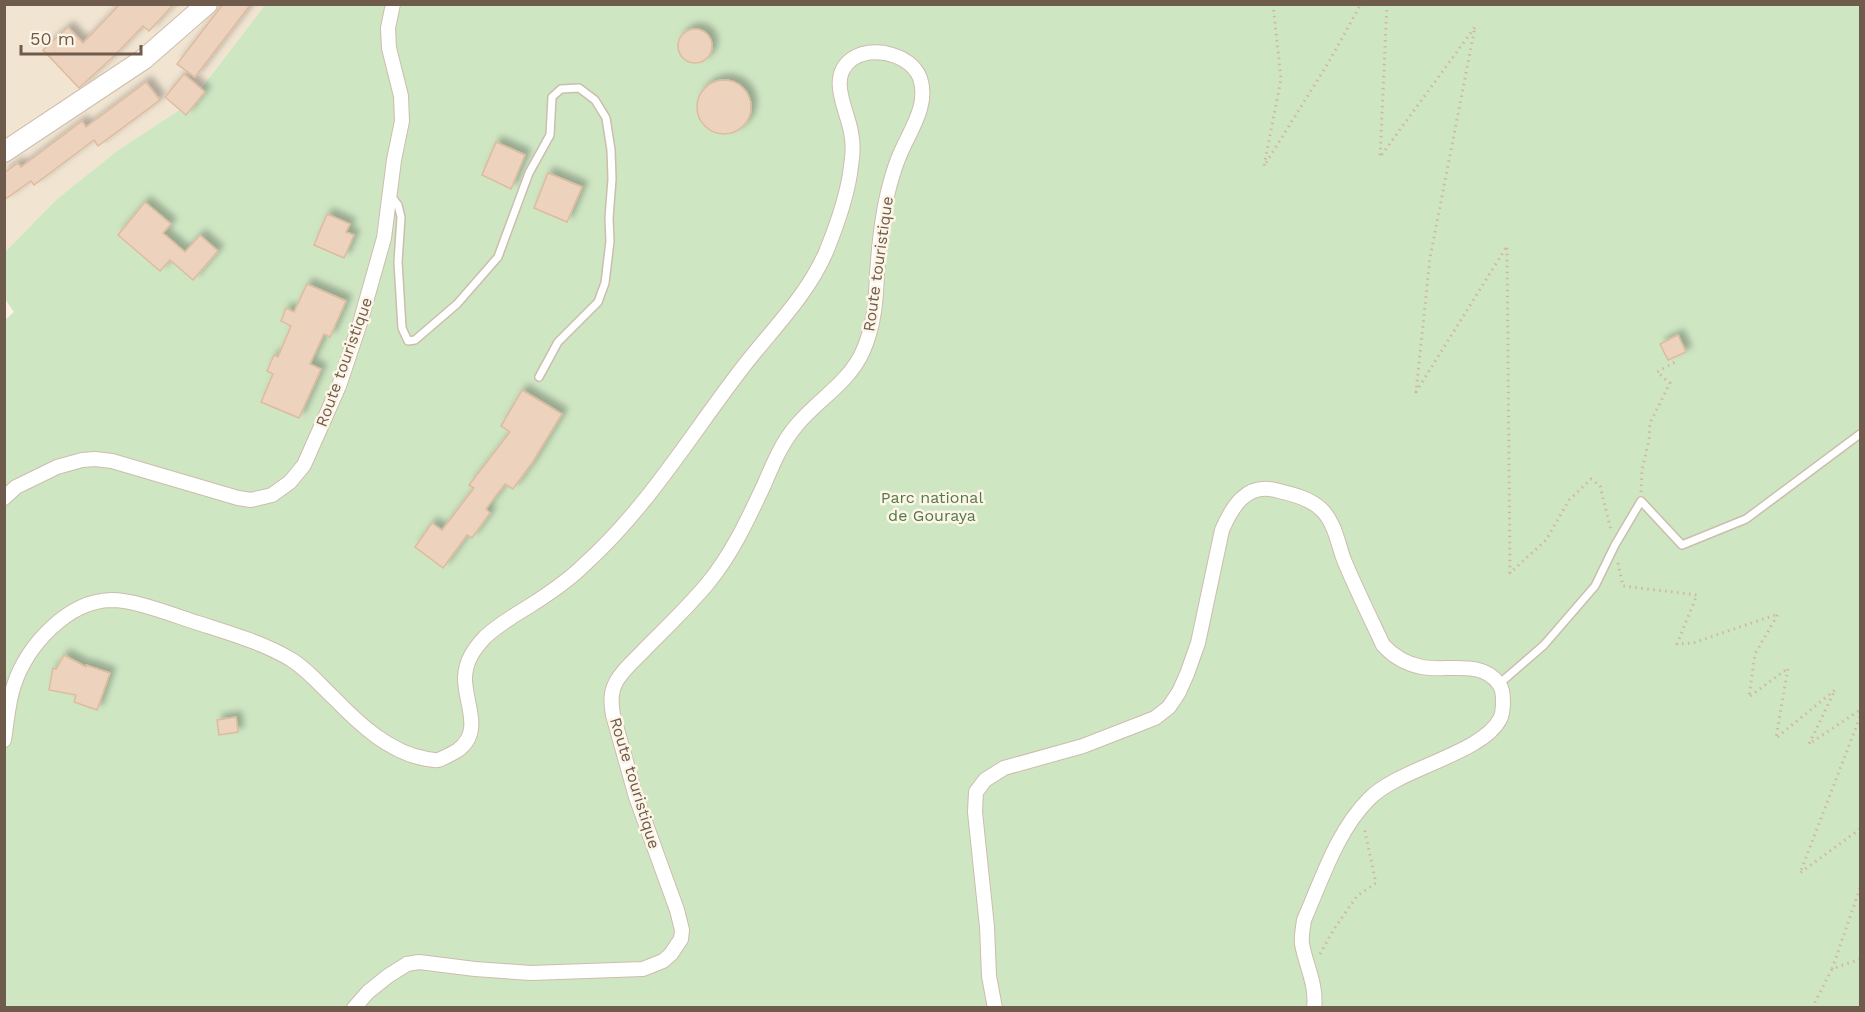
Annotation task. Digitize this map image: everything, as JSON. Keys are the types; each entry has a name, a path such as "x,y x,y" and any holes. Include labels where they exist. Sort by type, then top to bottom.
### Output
{"main road":[{"path":"4,152 144,59 207,4"}],"street":[{"name":"Route touristique","path":"4,498 16,487 57,466 82,460 112,461 251,500 272,495 290,482 303,465 339,387 384,238 394,160 402,121 400,96 389,48 388,28 393,4"},
{"name":"Route touristique","path":"4,740 15,682 33,649 67,615 88,604 103,600 120,601 164,612 228,633 290,659 317,679 367,728 397,750 416,757 438,760 462,747 471,732 472,722 465,683 466,670 473,651 499,625 578,572 602,549 656,487 740,370 807,288 824,256 847,190 852,162 852,135 839,86 844,67 855,56 872,52 894,56 911,65 916,69 920,78 923,92 922,104 893,171 888,190 883,213 874,320 865,348 856,366 840,384 801,419 788,436 722,564 688,605 626,668 616,682 613,692 611,704 613,715 636,797 677,910 682,930 677,946 663,961 643,969 531,972 476,969 419,962 407,964 368,992 354,1008"},
{"path":"995,1008 989,976 987,927 975,812 976,792 985,780 1004,768 1083,746 1155,718 1169,707 1179,692 1198,643 1222,530 1228,515 1243,497 1251,491 1260,489 1272,489 1293,495 1310,501 1322,510 1332,525 1344,561 1383,645 1390,653 1422,667 1478,669 1499,684 1503,694 1502,716 1496,726 1473,744 1385,785 1369,799 1339,842 1304,920 1302,944 1316,998 1314,1008"}],"lane":[{"path":"389,195 398,206 401,217 398,262 402,328 408,341 415,340 457,304 498,257 529,173 550,135 552,97 561,90 579,88 595,100 606,118 612,160 610,241 605,283 598,302 558,342 539,377"},
{"path":"1499,684 1544,645 1595,586 1614,545 1641,501 1682,545 1746,519 1860,434"}],"path":[{"path":"1273,4 1281,79 1264,166 1327,65 1361,4"},
{"path":"1387,4 1380,157 1475,27 1430,258 1416,392 1507,246 1510,573 1546,540 1569,500 1591,479 1600,486 1623,586 1697,595 1677,644 1693,643 1778,614 1755,654 1749,697 1788,668 1776,738 1835,690 1809,744 1860,710"},
{"path":"1641,501 1641,470 1649,440 1650,423 1670,383 1657,372 1677,362"},
{"path":"1860,717 1800,873 1860,829"},
{"path":"1311,972 1334,929 1357,896 1376,884 1362,821 1353,820"},
{"path":"1812,1008 1832,969 1860,888"},
{"path":"1832,969 1860,959"}],"shaded area":[{"path":"5,5 265,5 203,86 184,107 117,151 57,199 5,252"}],"green space":[{"name":"Parc national de Gouraya","path":"265,5 1860,5 1860,1007 5,1007 4,321 14,312 5,299 5,252 57,199 117,151 184,107 203,86"}],"building":[{"path":"120,4 174,4 149,31 143,26 79,88 43,50 68,27 83,43"},
{"path":"223,4 251,4 195,77 177,64"},
{"path":"695,29 707,34 712,46 707,58 695,63 683,58 678,46 683,34"},
{"path":"184,74 205,92 186,115 165,97"},
{"path":"719,80 729,80 739,84 747,92 751,107 747,122 739,130 729,134 719,134 709,130 701,122 697,112 697,102 701,92 709,84"},
{"path":"146,82 160,100 98,146 94,140 34,185 31,181 4,200 4,173 18,163 21,167 82,121 86,127"},
{"path":"496,142 525,155 511,189 482,175"},
{"path":"548,173 582,187 567,222 534,208"},
{"path":"145,202 171,224 163,233 185,252 200,235 218,251 193,280 170,260 160,271 118,235"},
{"path":"327,214 350,224 346,232 354,235 344,258 314,245"},
{"path":"307,284 346,301 330,337 324,334 310,364 321,369 299,418 261,402 273,374 267,371 274,355 278,357 291,326 281,321 286,308 294,312"},
{"path":"1678,335 1686,352 1668,360 1660,344"},
{"path":"522,390 562,414 513,489 505,484 486,509 490,513 472,538 467,535 443,568 415,547 432,523 442,530 474,488 469,485 510,432 501,426"},
{"path":"64,655 86,667 86,665 110,673 97,710 74,702 76,695 49,690 53,668 56,669"},
{"path":"236,717 238,732 219,735 217,720"}]}
